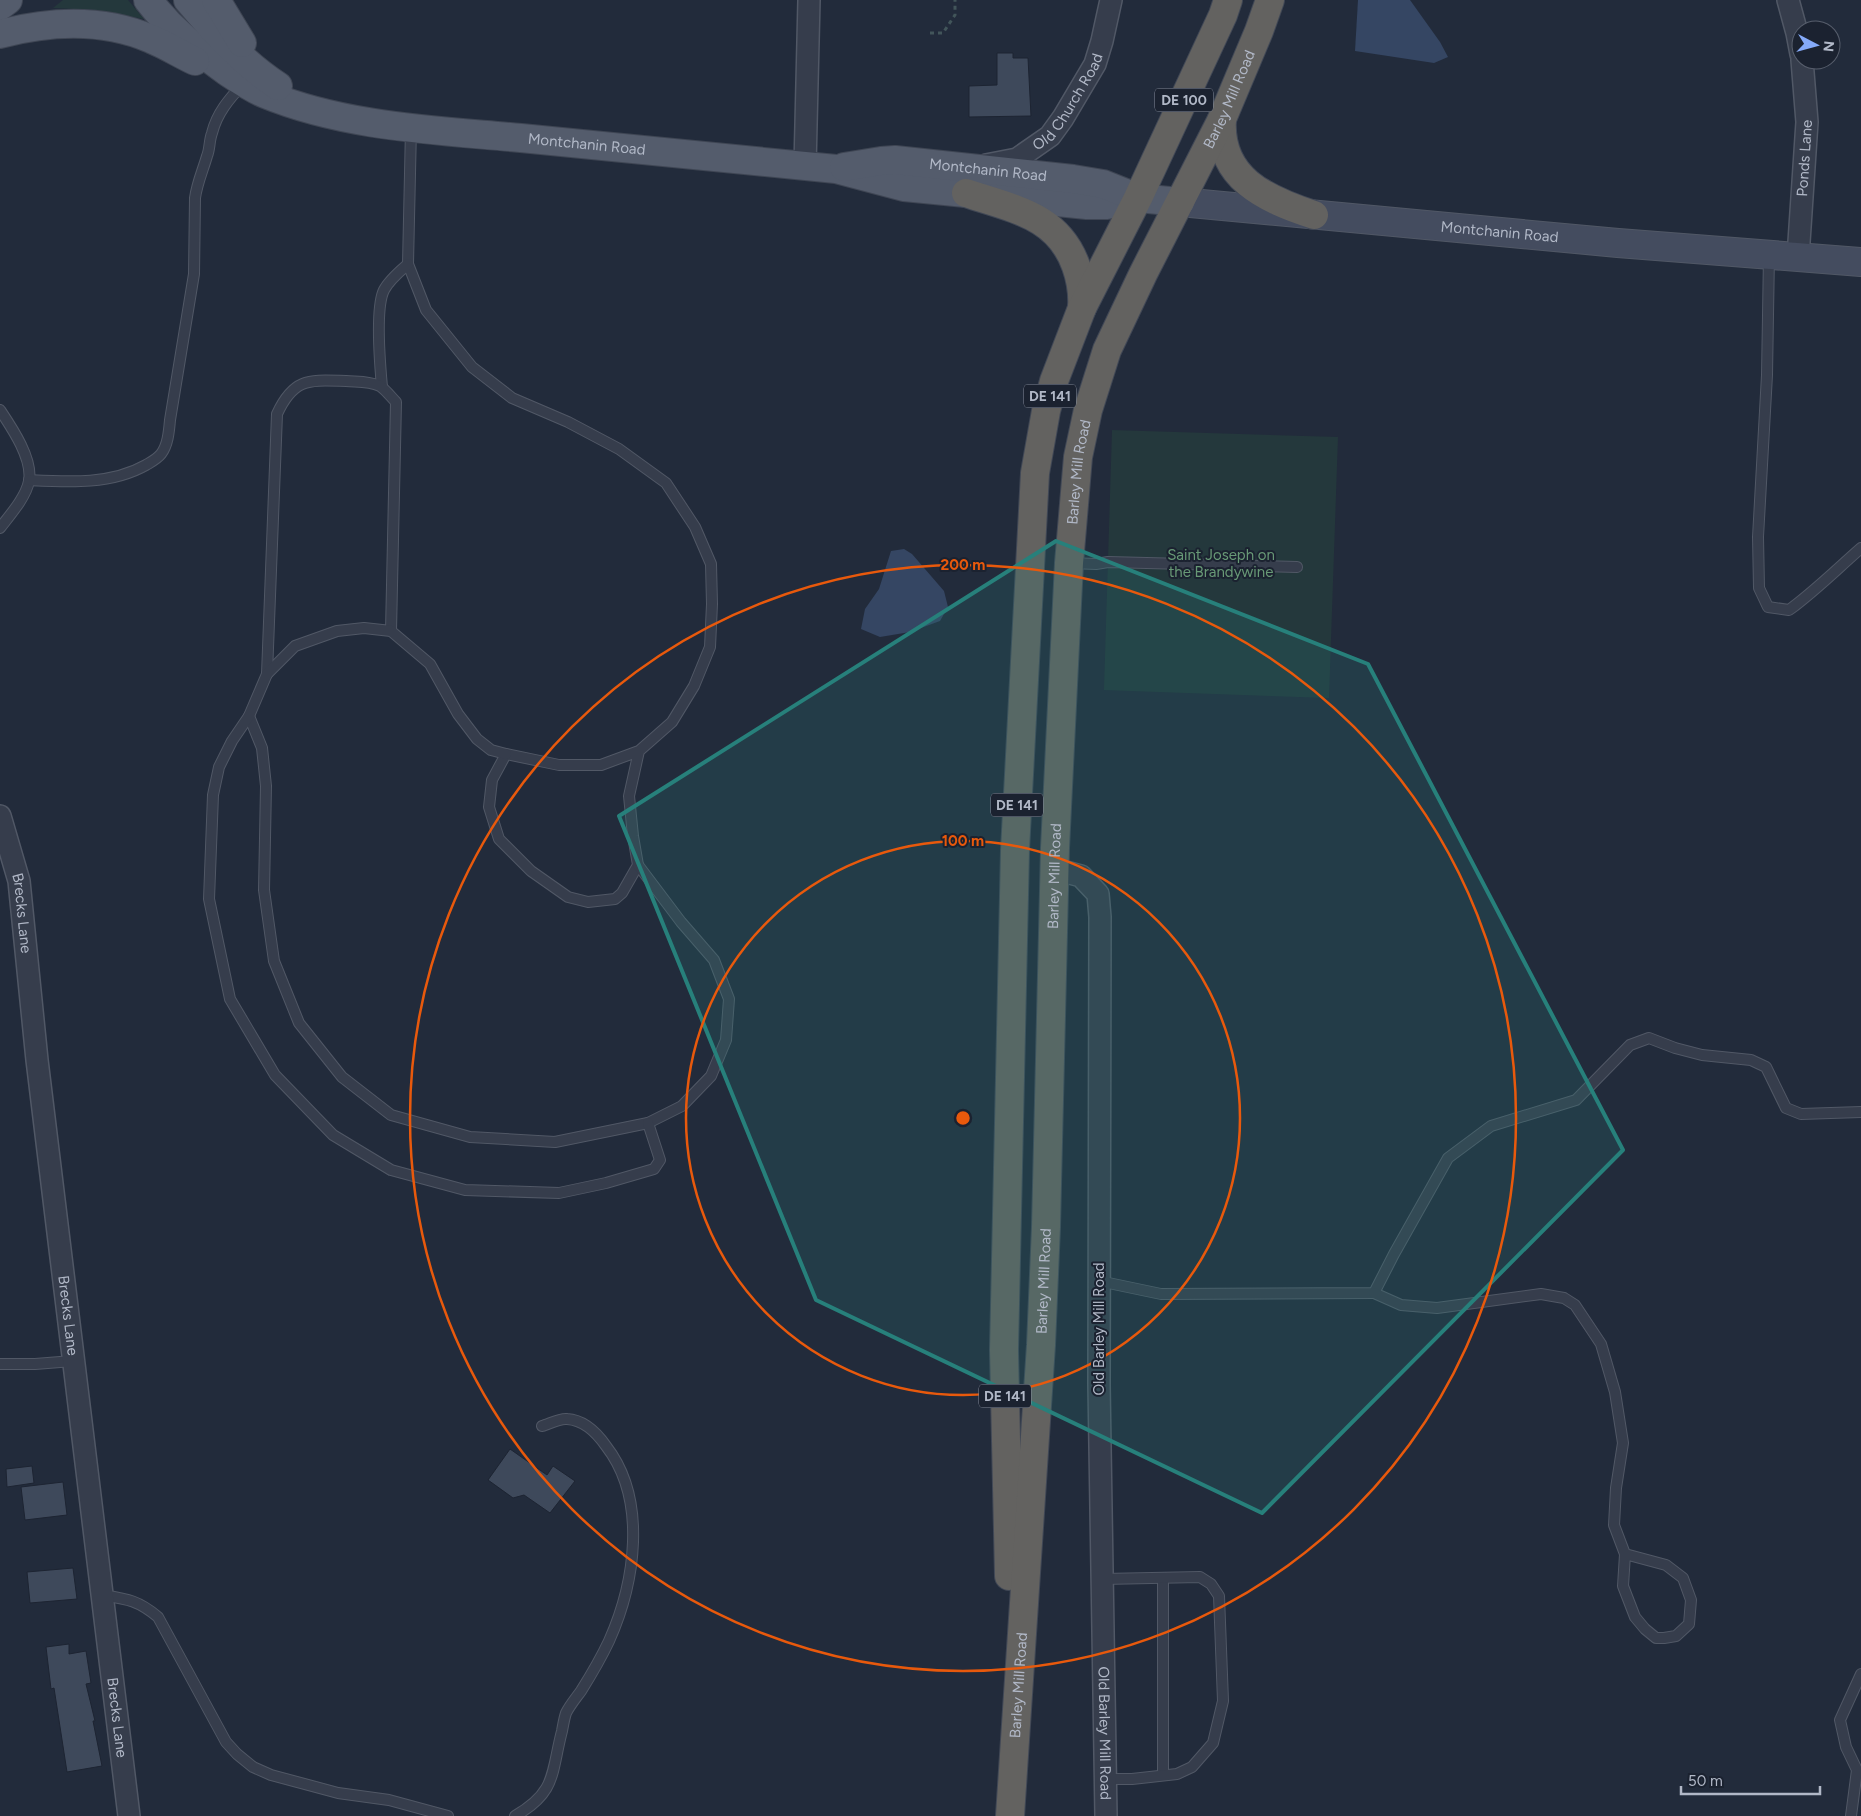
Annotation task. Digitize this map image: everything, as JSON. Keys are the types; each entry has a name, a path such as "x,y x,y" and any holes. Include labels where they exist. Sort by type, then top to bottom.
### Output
{"highway":[{"name":"Barley Mill Road","path":"1011,1804 1011,1636 1004,1350 1015,850 1035,473 1040,441 1054,381 1082,308 1138,198 1219,24 1228,0"},
{"name":"Barley Mill Road","path":"1011,1804 1041,1345 1046,1227 1055,848 1069,563 1078,457 1088,410 1107,350 1222,119 1270,0"},
{"path":"1222,119 1221,132 1226,154 1240,176 1264,196 1314,215"},
{"path":"966,193 1027,214 1051,227 1065,242 1080,276 1082,308"},
{"path":"1027,611 1036,675 1029,797 1030,835 1037,853 1055,869"}],"main road":[{"path":"0,6 8,0"},
{"name":"Montchanin Road","path":"148,0 190,45 253,79"},
{"name":"Montchanin Road","path":"188,0 264,94 337,116 411,127 836,169 904,187 1087,205 1106,205 1138,198"},
{"path":"216,0 253,79"},
{"path":"0,34 52,24 79,23 108,27 150,39 253,79"},
{"name":"Montchanin Road","path":"836,169 895,160 1089,181 1108,186 1138,198 1618,243 1861,262"}],"street":[{"path":"805,166 809,0"},
{"name":"Old Church Road","path":"954,166 988,165 1017,158 1050,136 1095,64 1102,41 1110,0"},
{"path":"1788,0 1793,20"},
{"name":"Ponds Lane","path":"1798,257 1808,122 1803,70"},
{"name":"Brecks Lane","path":"0,816 19,881 73,1361 129,1816"},
{"name":"Old Barley Mill Road","path":"1055,869 1080,876 1098,894 1100,917 1099,1281 1106,1816"}],"lane":[{"path":"29,480 66,482 122,475 143,467 162,452 167,442 194,274 196,187 207,157 211,135 217,118 226,102 253,79"},
{"path":"267,674 295,646 337,630 364,628 391,631 430,664 458,714 477,739 491,750 559,765 601,765 639,751 672,722 694,686 710,647 711,564 695,527 666,483 619,449 568,422 512,398 472,366 426,310 408,264 411,127"},
{"path":"1770,254 1767,375 1758,536 1759,588 1768,607 1790,610 1813,593 1838,567 1861,548"},
{"path":"382,387 380,315 384,290 398,272 408,264"},
{"path":"391,631 396,402 382,387 368,382 309,380 296,387 284,400 277,414 267,674 249,716 232,741 219,767 213,795 209,899 230,999 275,1075 333,1135 391,1170 465,1190 559,1193 606,1183 654,1169 660,1160 648,1123"},
{"path":"0,410 28,462 29,480 24,493 0,528"},
{"path":"1069,563 1096,564 1108,562 1297,566"},
{"path":"249,716 262,748 266,786 264,890 274,960 299,1023 342,1077 391,1115 470,1137 554,1142 648,1123 682,1106 711,1076 726,1040 729,999 714,960 681,922 638,865 629,796 639,751"},
{"path":"506,754 492,780 489,807 499,839 530,871 568,898 588,902 615,899 622,893 638,865"},
{"path":"1374,1293 1448,1158 1491,1126 1576,1100 1630,1045 1648,1038 1675,1048 1702,1054 1751,1060 1766,1067 1786,1108 1800,1114 1861,1112"},
{"path":"1099,1281 1161,1294 1374,1293 1402,1305 1437,1308 1541,1294 1564,1298 1575,1305 1601,1344 1615,1392 1623,1443 1616,1488 1614,1525 1625,1554 1623,1586 1635,1617 1645,1629 1656,1638 1676,1636 1688,1624 1690,1616 1691,1600 1684,1578 1666,1565 1625,1554"},
{"path":"0,1364 73,1361"},
{"path":"515,1816 538,1800 548,1787 556,1767 566,1713 592,1674 620,1614 628,1583 632,1552 633,1527 629,1497 615,1457 584,1423 566,1419 542,1426"},
{"path":"1103,1579 1200,1577 1212,1584 1219,1596 1223,1701 1213,1743 1192,1767 1177,1774 1132,1779 1106,1779"},
{"path":"1163,1578 1163,1775"},
{"path":"101,1595 131,1600 146,1606 158,1617 226,1742 252,1768 338,1793 389,1800 448,1816"},
{"path":"1851,1816 1857,1770 1846,1747 1840,1720 1861,1674"}],"path":[{"path":"930,33 943,33 955,15 955,0"}],"highlighted area":[{"path":"1056,541 1368,664 1623,1150 1262,1513 816,1300 619,816"}],"green space":[{"path":"63,0 128,0 144,19 94,10 53,8"},
{"name":"Saint Joseph on the Brandywine","path":"1112,430 1338,437 1329,698 1104,690"}],"water":[{"path":"1358,0 1410,0 1440,42 1448,57 1434,63 1355,51"},
{"path":"904,549 912,554 944,591 948,607 940,621 910,632 880,637 861,629 865,609 879,589 891,551"}],"building":[{"path":"997,53 1013,53 1013,58 1028,58 1031,116 969,117 969,86 997,85"},
{"path":"510,1449 547,1475 553,1466 575,1481 550,1513 524,1495 513,1498 488,1480"},
{"path":"32,1466 34,1483 7,1487 6,1469"},
{"path":"63,1482 67,1515 25,1520 21,1487"},
{"path":"73,1568 77,1599 30,1603 27,1572"},
{"path":"69,1644 69,1654 86,1651 91,1683 86,1684 95,1721 93,1721 102,1766 67,1772 54,1688 51,1689 46,1647"}]}
